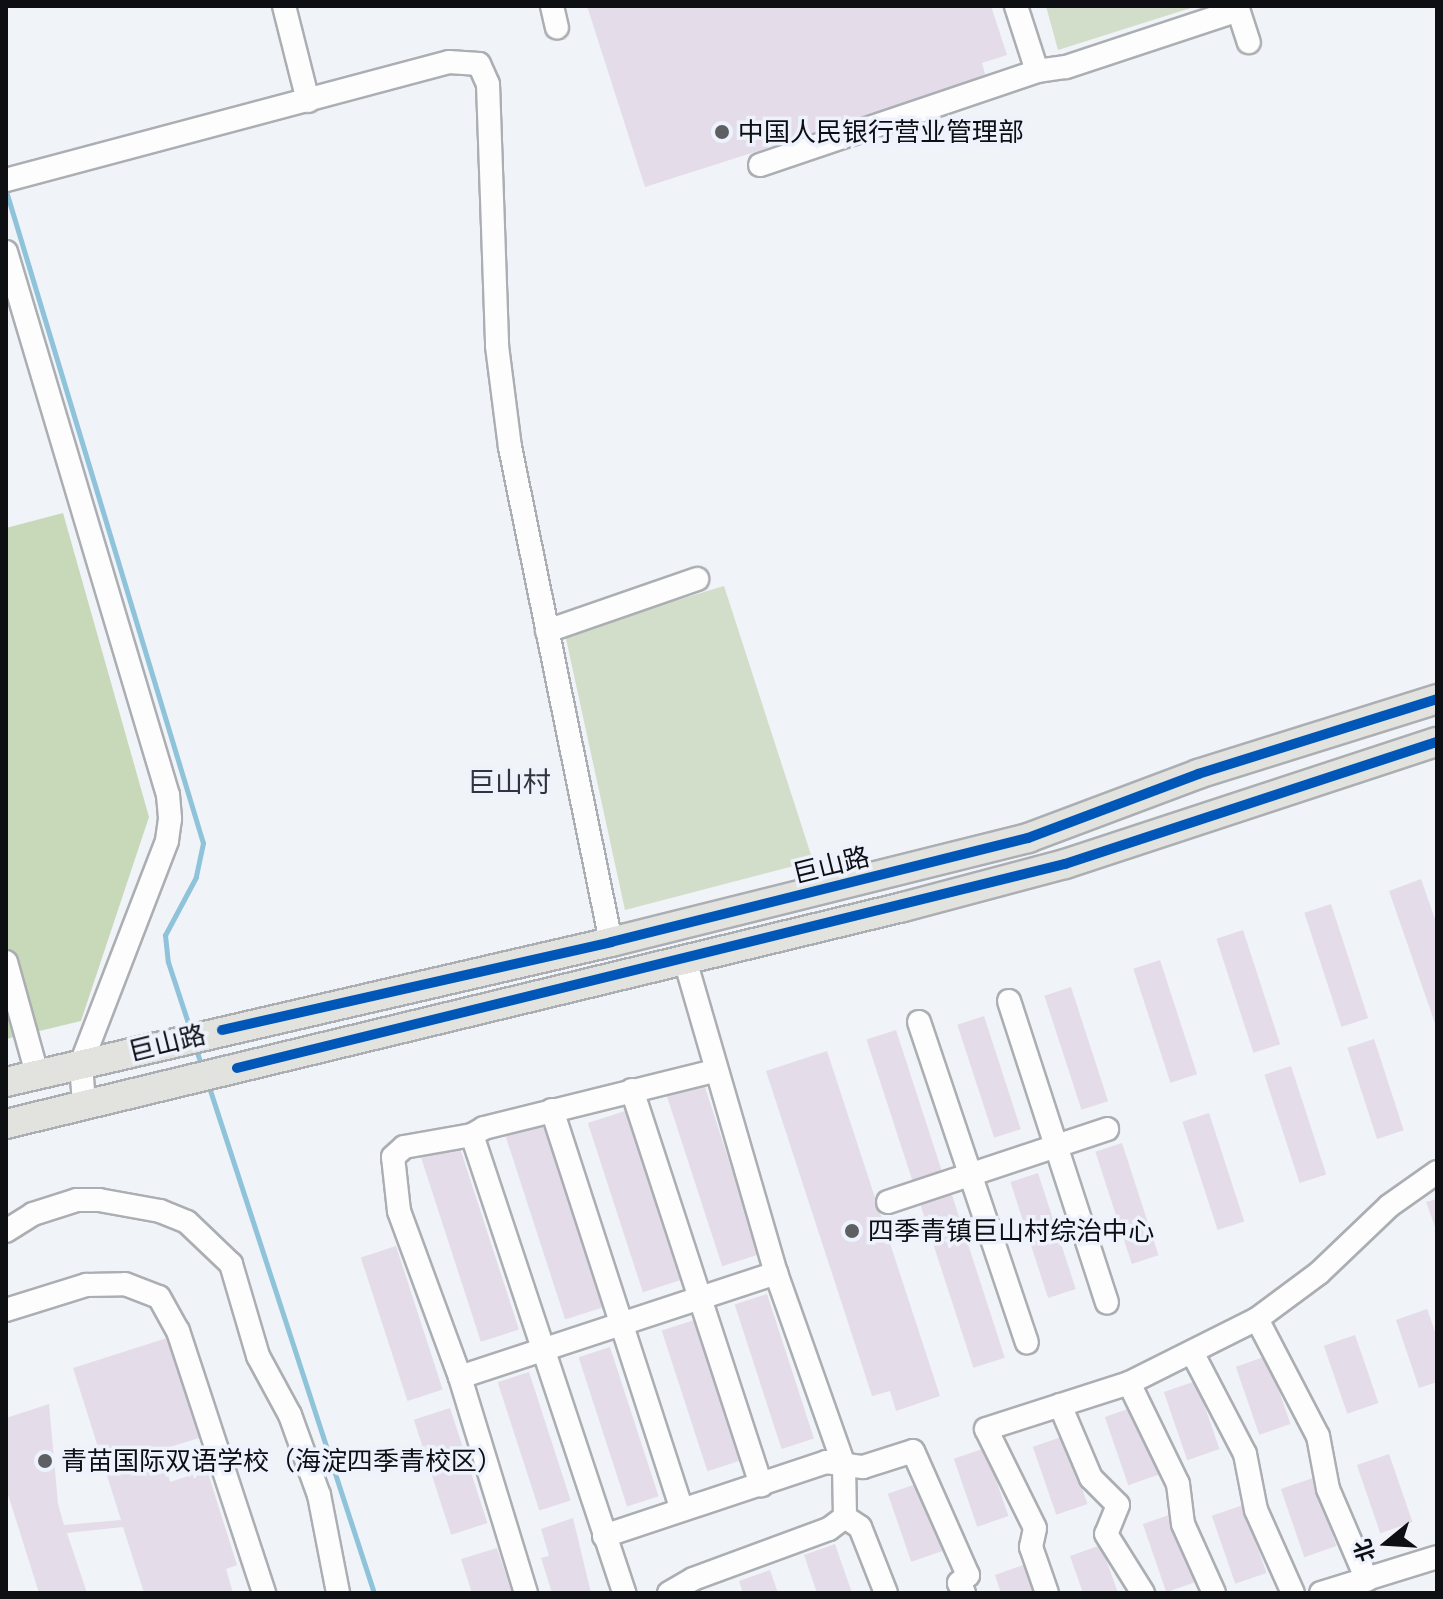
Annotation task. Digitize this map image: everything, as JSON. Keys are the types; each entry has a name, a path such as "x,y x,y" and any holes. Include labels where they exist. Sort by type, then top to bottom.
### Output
{"main road":[{"name":"巨山路","path":"6,1082 611,942 1028,838 1198,774 1437,699"},
{"name":"巨山路","path":"6,1124 685,960 1065,864 1437,742"}],"street":[{"path":"284,6 308,101"},
{"path":"1016,6 1037,71"},
{"path":"760,165 1037,71 1066,67 1237,8 1249,42"},
{"path":"6,180 449,62 479,64 488,84 497,346 510,447 611,942"},
{"path":"6,252 169,807 167,841 81,1064 84,1104"},
{"path":"547,631 697,579"},
{"path":"685,960 714,1071 776,1273 844,1465 845,1517"},
{"path":"6,962 37,1074"},
{"path":"1009,1001 1107,1302"},
{"path":"919,1022 968,1175 1027,1342"},
{"path":"526,1593 460,1377 399,1211 391,1168 404,1147 472,1135 552,1110 714,1071"},
{"path":"632,1090 761,1485"},
{"path":"552,1110 681,1507"},
{"path":"888,1202 1107,1129"},
{"path":"472,1135 624,1593"},
{"path":"1047,1593 1031,1547 1035,1528 986,1429 1129,1383 1193,1354 1257,1319 1319,1273 1389,1206 1437,1172"},
{"path":"6,1231 33,1214 77,1200 99,1200 160,1211 187,1222 231,1264 258,1356 290,1415 319,1495 338,1593"},
{"path":"460,1377 776,1273"},
{"path":"6,1310 86,1285 125,1284 159,1297 178,1331 264,1593"},
{"path":"1257,1319 1318,1436 1328,1489 1367,1580"},
{"path":"1193,1354 1245,1454 1256,1510 1293,1593"},
{"path":"1129,1383 1178,1484 1183,1524 1214,1593"},
{"path":"1060,1405 1091,1478 1118,1505 1106,1534 1143,1593"},
{"path":"604,1536 681,1507 761,1485 826,1462 863,1467 913,1451 968,1575 959,1583 964,1593"},
{"path":"669,1593 693,1579 829,1529 845,1517"},
{"path":"845,1517 860,1527 886,1593"},
{"path":"1321,1593 1437,1557"}],"green space":[{"path":"1046,6 1197,6 1058,50"},
{"path":"63,513 149,817 81,1021 6,1039 6,528"},
{"path":"724,586 813,861 625,910 565,634"}],"building":[{"name":"中国人民银行营业管理部","path":"587,6 991,6 1007,55 982,63 986,78 645,187"},
{"path":"1421,879 1437,925 1437,1029 1389,891"},
{"path":"1331,904 1368,1018 1341,1027 1304,913"},
{"path":"1243,930 1280,1044 1253,1053 1216,939"},
{"path":"1160,960 1197,1074 1170,1083 1133,969"},
{"path":"1071,987 1108,1101 1081,1110 1044,996"},
{"path":"984,1016 1021,1129 994,1138 957,1025"},
{"path":"896,1030 942,1171 912,1180 867,1040"},
{"path":"1374,1039 1404,1130 1377,1139 1347,1048"},
{"name":"四季青镇巨山村综治中心","path":"827,1051 940,1396 896,1411 890,1391 872,1396 766,1071"},
{"path":"1291,1066 1326,1174 1300,1183 1264,1075"},
{"path":"704,1084 759,1254 722,1266 667,1096"},
{"path":"625,1111 680,1280 643,1292 588,1123"},
{"path":"1209,1113 1244,1221 1218,1230 1182,1122"},
{"path":"542,1122 602,1307 565,1320 505,1134"},
{"path":"1122,1143 1158,1255 1132,1264 1095,1152"},
{"path":"459,1145 519,1330 481,1342 421,1157"},
{"path":"1038,1173 1076,1289 1048,1298 1010,1182"},
{"path":"952,1195 1005,1358 973,1368 921,1205"},
{"path":"1437,1199 1437,1232 1426,1202"},
{"path":"396,1246 443,1390 407,1401 361,1257"},
{"path":"767,1294 814,1439 782,1449 735,1305"},
{"path":"1427,1309 1437,1337 1437,1382 1419,1388 1396,1320"},
{"path":"694,1320 740,1461 707,1471 662,1331"},
{"path":"1355,1335 1378,1403 1347,1414 1324,1346"},
{"path":"167,1338 199,1438 160,1450 170,1482 207,1470 237,1565 226,1569 233,1593 144,1593 123,1527 67,1533 87,1593 39,1593 6,1488 6,1418 49,1404 58,1504 64,1525 121,1520 73,1368"},
{"path":"610,1347 659,1496 627,1507 579,1357"},
{"path":"1267,1356 1290,1424 1259,1435 1236,1367"},
{"path":"529,1372 571,1500 539,1511 498,1382"},
{"path":"1196,1381 1219,1449 1187,1460 1164,1392"},
{"path":"1137,1406 1160,1474 1128,1485 1105,1417"},
{"path":"450,1408 487,1523 451,1535 414,1420"},
{"path":"1064,1436 1087,1504 1056,1515 1033,1447"},
{"path":"985,1448 1008,1516 977,1527 954,1459"},
{"path":"1389,1454 1412,1522 1380,1533 1357,1465"},
{"path":"1313,1478 1336,1546 1304,1557 1281,1489"},
{"path":"919,1483 942,1551 911,1562 888,1494"},
{"path":"1243,1505 1266,1573 1235,1584 1212,1516"},
{"path":"1175,1513 1198,1581 1166,1592 1143,1524"},
{"path":"573,1518 591,1593 552,1593 541,1558 549,1556 541,1529"},
{"path":"835,1544 852,1593 817,1593 804,1555"},
{"path":"1101,1545 1118,1593 1083,1593 1070,1556"},
{"path":"497,1548 512,1593 472,1593 461,1559"},
{"path":"1026,1564 1036,1593 1001,1593 995,1575"},
{"path":"770,1570 778,1593 743,1593 739,1581"}],"waterway":[{"path":"6,191 203,843 196,877 165,935 168,962 190,1029"},
{"path":"195,1046 202,1067"},
{"path":"208,1084 374,1593"}],"cycle path":[{"path":"222,1030 611,942 1028,838 1198,774 1437,699"},
{"path":"237,1068 1065,864 1437,742"}],"place":[{"name":"中国人民银行营业管理部","path":"722,132"},
{"name":"四季青镇巨山村综治中心","path":"852,1231"},
{"name":"青苗国际双语学校（海淀四季青校区）","path":"45,1461"}],"district":[{"name":"巨山村","path":"509,782"}]}
